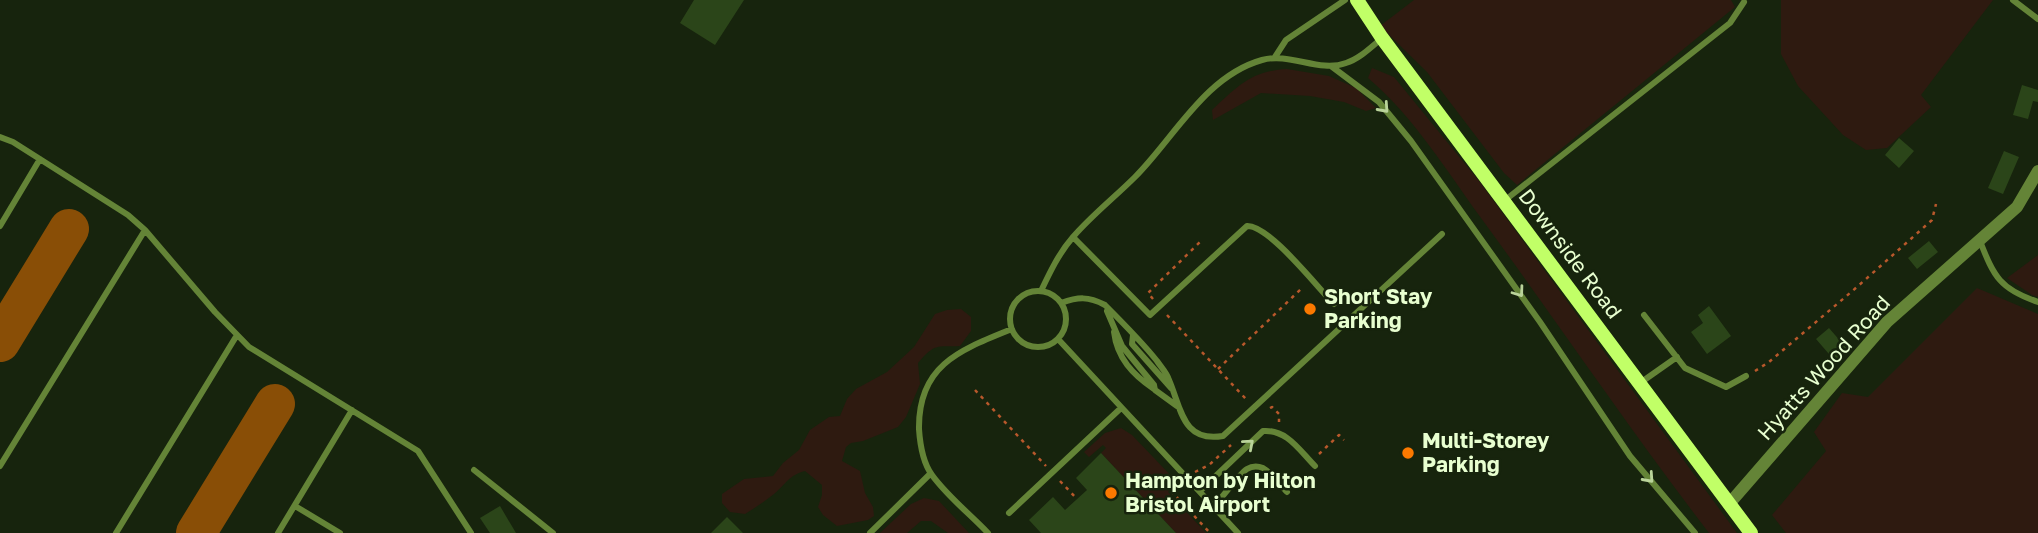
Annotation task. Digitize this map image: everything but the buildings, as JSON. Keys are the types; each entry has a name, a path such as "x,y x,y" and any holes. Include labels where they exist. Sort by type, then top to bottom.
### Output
{"street":[{"name":"Downside Road","path":"1357,0 1382,38 1751,533"},
{"name":"Hyatts Wood Road","path":"1729,504 1887,322 2017,207 2038,171"}],"lane":[{"path":"1275,57 1286,40 1345,0"},
{"path":"2013,0 2037,16"},
{"path":"1504,201 1730,23 1744,2"},
{"path":"1041,291 1053,264 1073,237 1136,176 1205,95 1228,76 1245,66 1275,57 1331,66 1345,64 1359,57 1382,38"},
{"path":"1331,66 1379,102 1411,141 1540,321 1630,456 1670,500 1695,533"},
{"path":"0,137 13,142 128,215 145,230 249,347 418,451 471,533"},
{"path":"1,222 40,159"},
{"path":"1073,237 1150,315 1247,226 1255,226 1263,231 1334,304"},
{"path":"0,466 145,230"},
{"path":"1060,303 1081,297 1094,299 1105,305 1157,361 1169,378 1184,420 1197,433 1211,438 1223,436 1441,234"},
{"path":"1980,241 1998,280 2018,295 2038,302"},
{"path":"1041,291 1060,303 1066,318 1058,339 1036,347 1021,342 1010,321 1013,305 1025,294 1041,291"},
{"path":"1105,305 1122,346 1154,385 1155,390 1177,406"},
{"path":"1644,315 1685,368 1726,387 1746,376"},
{"path":"988,533 930,474 920,444 919,410 928,383 942,364 960,350 1012,329"},
{"path":"116,533 237,335"},
{"path":"1058,339 1238,533"},
{"path":"1640,383 1677,357"},
{"path":"1009,513 1121,408"},
{"path":"278,533 352,410"},
{"path":"1200,491 1264,431 1279,432 1288,437 1315,466"},
{"path":"1214,506 1246,469 1253,467 1261,467 1268,472 1287,492"},
{"path":"474,470 553,533"},
{"path":"870,533 930,474"},
{"path":"295,506 340,533"}],"path":[{"path":"1746,376 1769,362 1932,220 1936,204"},
{"path":"1202,240 1148,293 1260,414 1272,407 1279,414 1279,422"},
{"path":"1217,369 1311,280"},
{"path":"975,390 1077,499"},
{"path":"1179,485 1172,492 1210,533"}],"shaded area":[{"path":"1414,0 1731,0 1735,7 1517,185 1504,173 1427,72 1380,26"},
{"path":"1781,0 1993,0 1921,95 1931,107 1887,148 1866,150 1843,135 1798,86 1781,54"},
{"path":"1372,68 1394,77 1479,181 1737,533 1709,533 1429,145 1385,93 1368,78"},
{"path":"1287,69 1329,76 1356,88 1376,108 1366,111 1344,102 1310,96 1261,93 1213,120 1212,110 1246,81 1264,73"},
{"path":"2038,255 2038,297 2007,278"},
{"path":"1977,288 2038,314 2038,533 1786,533 1772,515 1826,451 1814,432 1842,393 1868,397"},
{"path":"961,309 971,317 971,331 960,346 936,347 918,363 920,384 906,417 898,427 846,447 842,461 860,471 874,516 868,520 837,526 823,515 818,507 822,485 805,471 791,477 774,494 745,514 730,512 722,503 722,494 744,479 773,476 783,463 799,450 810,430 829,417 840,416 847,399 856,389 887,372 914,347 935,314"},
{"path":"1121,428 1132,435 1177,482 1168,492 1206,533 1176,533 1101,453 1106,448 1103,445 1089,457 1084,452 1105,433"},
{"path":"924,498 939,501 969,533 948,533 931,521 921,521 907,533 880,533 911,504"}],"taxiway":[{"path":"0,342 69,229"},
{"path":"196,533 275,404"}],"place":[{"name":"Short Stay Parking","path":"1310,309"},
{"name":"Multi-Storey Parking","path":"1408,453"},
{"name":"Hampton by Hilton Bristol Airport","path":"1111,493"}]}
